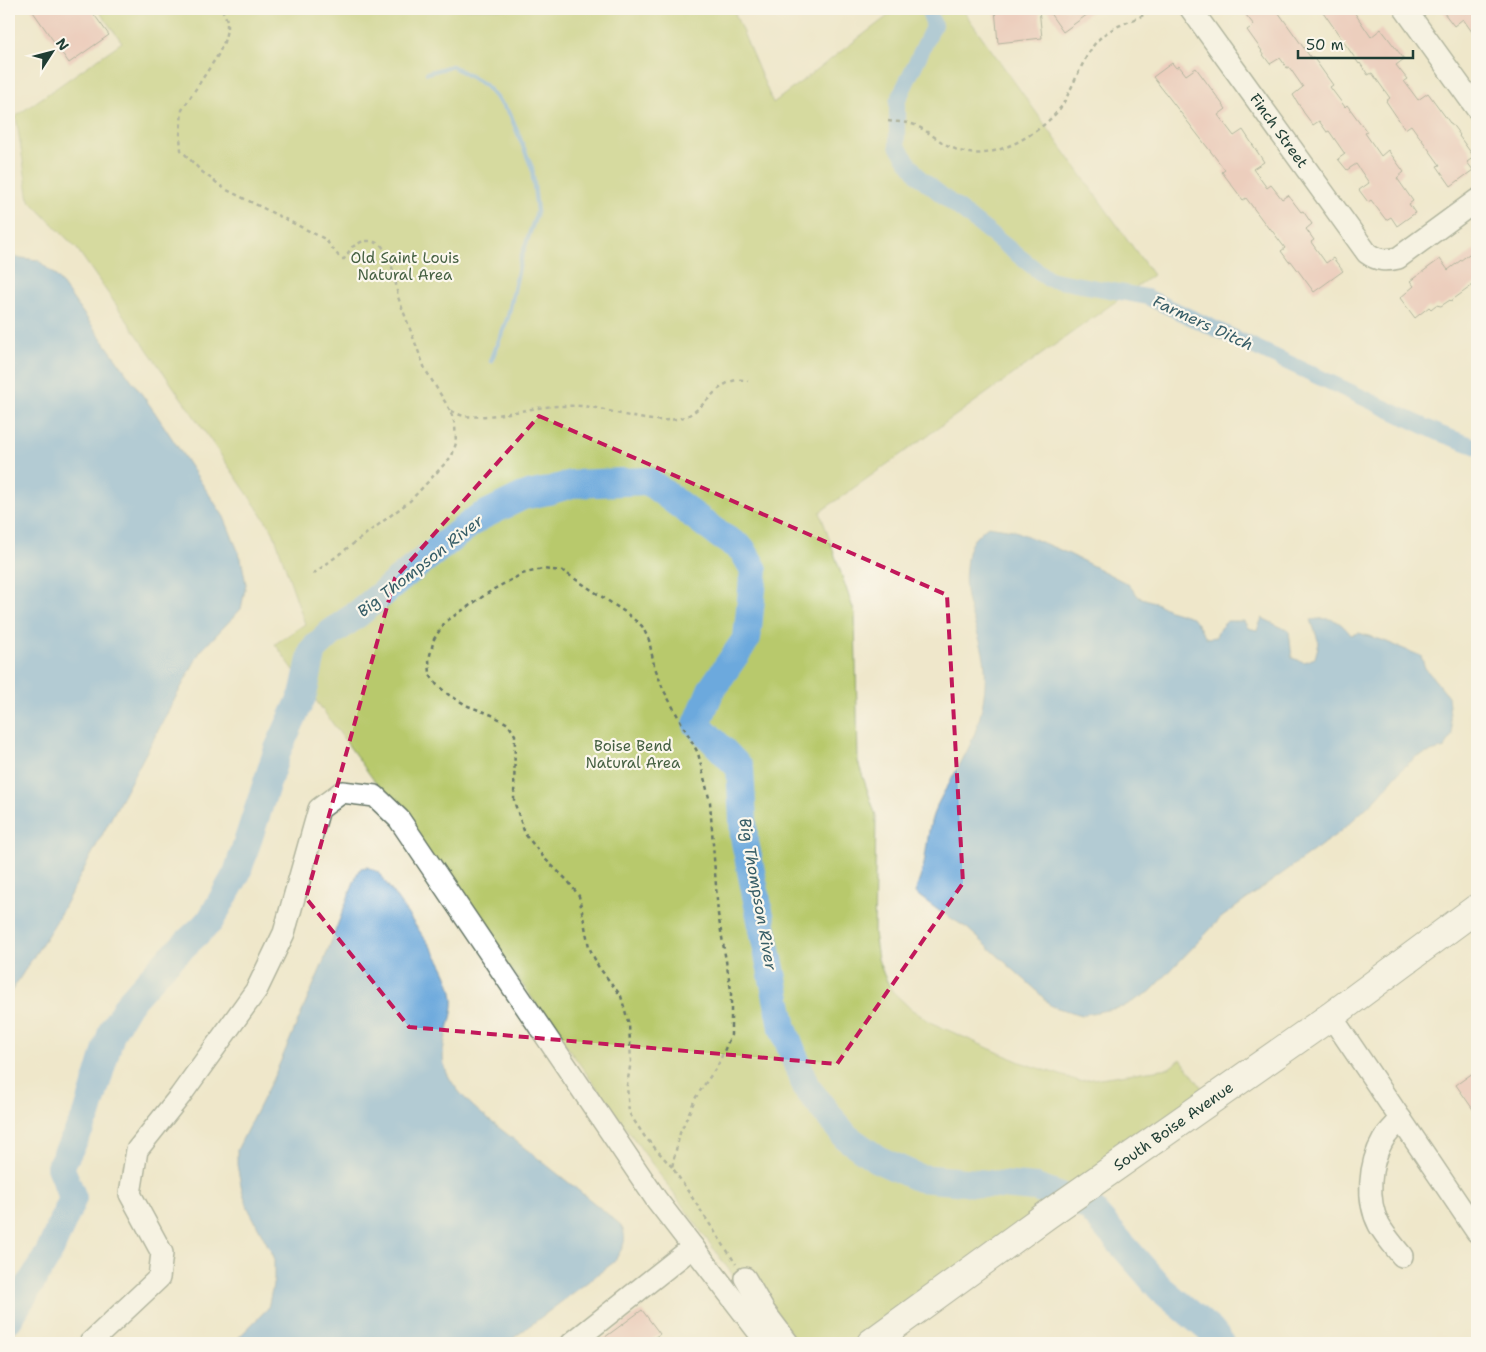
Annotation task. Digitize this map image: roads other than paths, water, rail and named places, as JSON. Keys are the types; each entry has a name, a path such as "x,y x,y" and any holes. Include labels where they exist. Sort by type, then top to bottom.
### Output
{"main road":[{"name":"South Boise Avenue","path":"870,1343 1047,1215 1331,1016 1477,908"}],"street":[{"name":"Finch Street","path":"1191,9 1367,253 1379,260 1388,261 1398,258 1477,200"},
{"path":"1406,9 1477,109"},
{"path":"90,1343 159,1278 162,1254 130,1194 137,1150 180,1096 257,989 284,933 318,809 342,792 375,796 399,819 656,1199 767,1343"},
{"path":"1331,1016 1477,1232"},
{"path":"1401,1119 1384,1139 1376,1158 1372,1181 1371,1205 1380,1226 1402,1256"},
{"path":"572,1343 693,1247"},
{"path":"745,1278 764,1310 788,1343"}],"water":[{"path":"9,258 38,260 57,277 154,411 224,517 241,558 246,584 241,609 200,652 54,925 9,995"},
{"path":"988,526 1013,530 1099,569 1128,584 1139,597 1169,610 1192,617 1207,638 1216,637 1220,628 1227,621 1244,621 1248,628 1257,630 1262,618 1289,631 1292,658 1304,662 1315,658 1319,643 1311,620 1329,619 1338,622 1351,635 1359,633 1421,656 1425,668 1448,696 1452,735 1445,748 1417,756 1400,771 1378,797 1341,831 1221,918 1150,992 1123,1007 1081,1015 1051,1006 1035,989 967,928 915,893 923,868 933,815 970,745 981,712 985,689 985,667 980,641 966,594 965,581 969,548 974,539"},
{"path":"367,867 378,872 444,969 451,989 453,1008 444,1045 444,1064 447,1073 460,1093 478,1111 621,1225 623,1231 624,1244 614,1262 507,1343 233,1343 268,1308 274,1280 274,1257 248,1208 237,1165 237,1150 276,1072 323,963 357,874 361,868"}],"waterway":[{"name":"Farmers Ditch","path":"928,9 934,25 897,102 897,146 919,177 1048,279 1147,297 1441,434 1477,447"},
{"path":"427,73 452,66 485,85 510,114 532,168 537,212 521,258 508,317 491,361"},
{"name":"Big Thompson River","path":"9,1319 48,1255 73,1198 60,1167 87,1115 112,1031 128,1004 164,964 210,921 237,873 278,749 303,695 313,650 331,633 359,613 478,518 523,496 572,484 648,481 721,536 742,549 754,570 747,638 711,690 697,724 740,768 744,837 783,1028 806,1087 846,1137 877,1159 919,1178 1036,1188 1089,1207 1161,1289 1211,1331 1221,1343"}],"park label":[{"name":"Old Saint Louis Natural Area","path":"405,266"},
{"name":"Boise Bend Natural Area","path":"633,754"}]}
